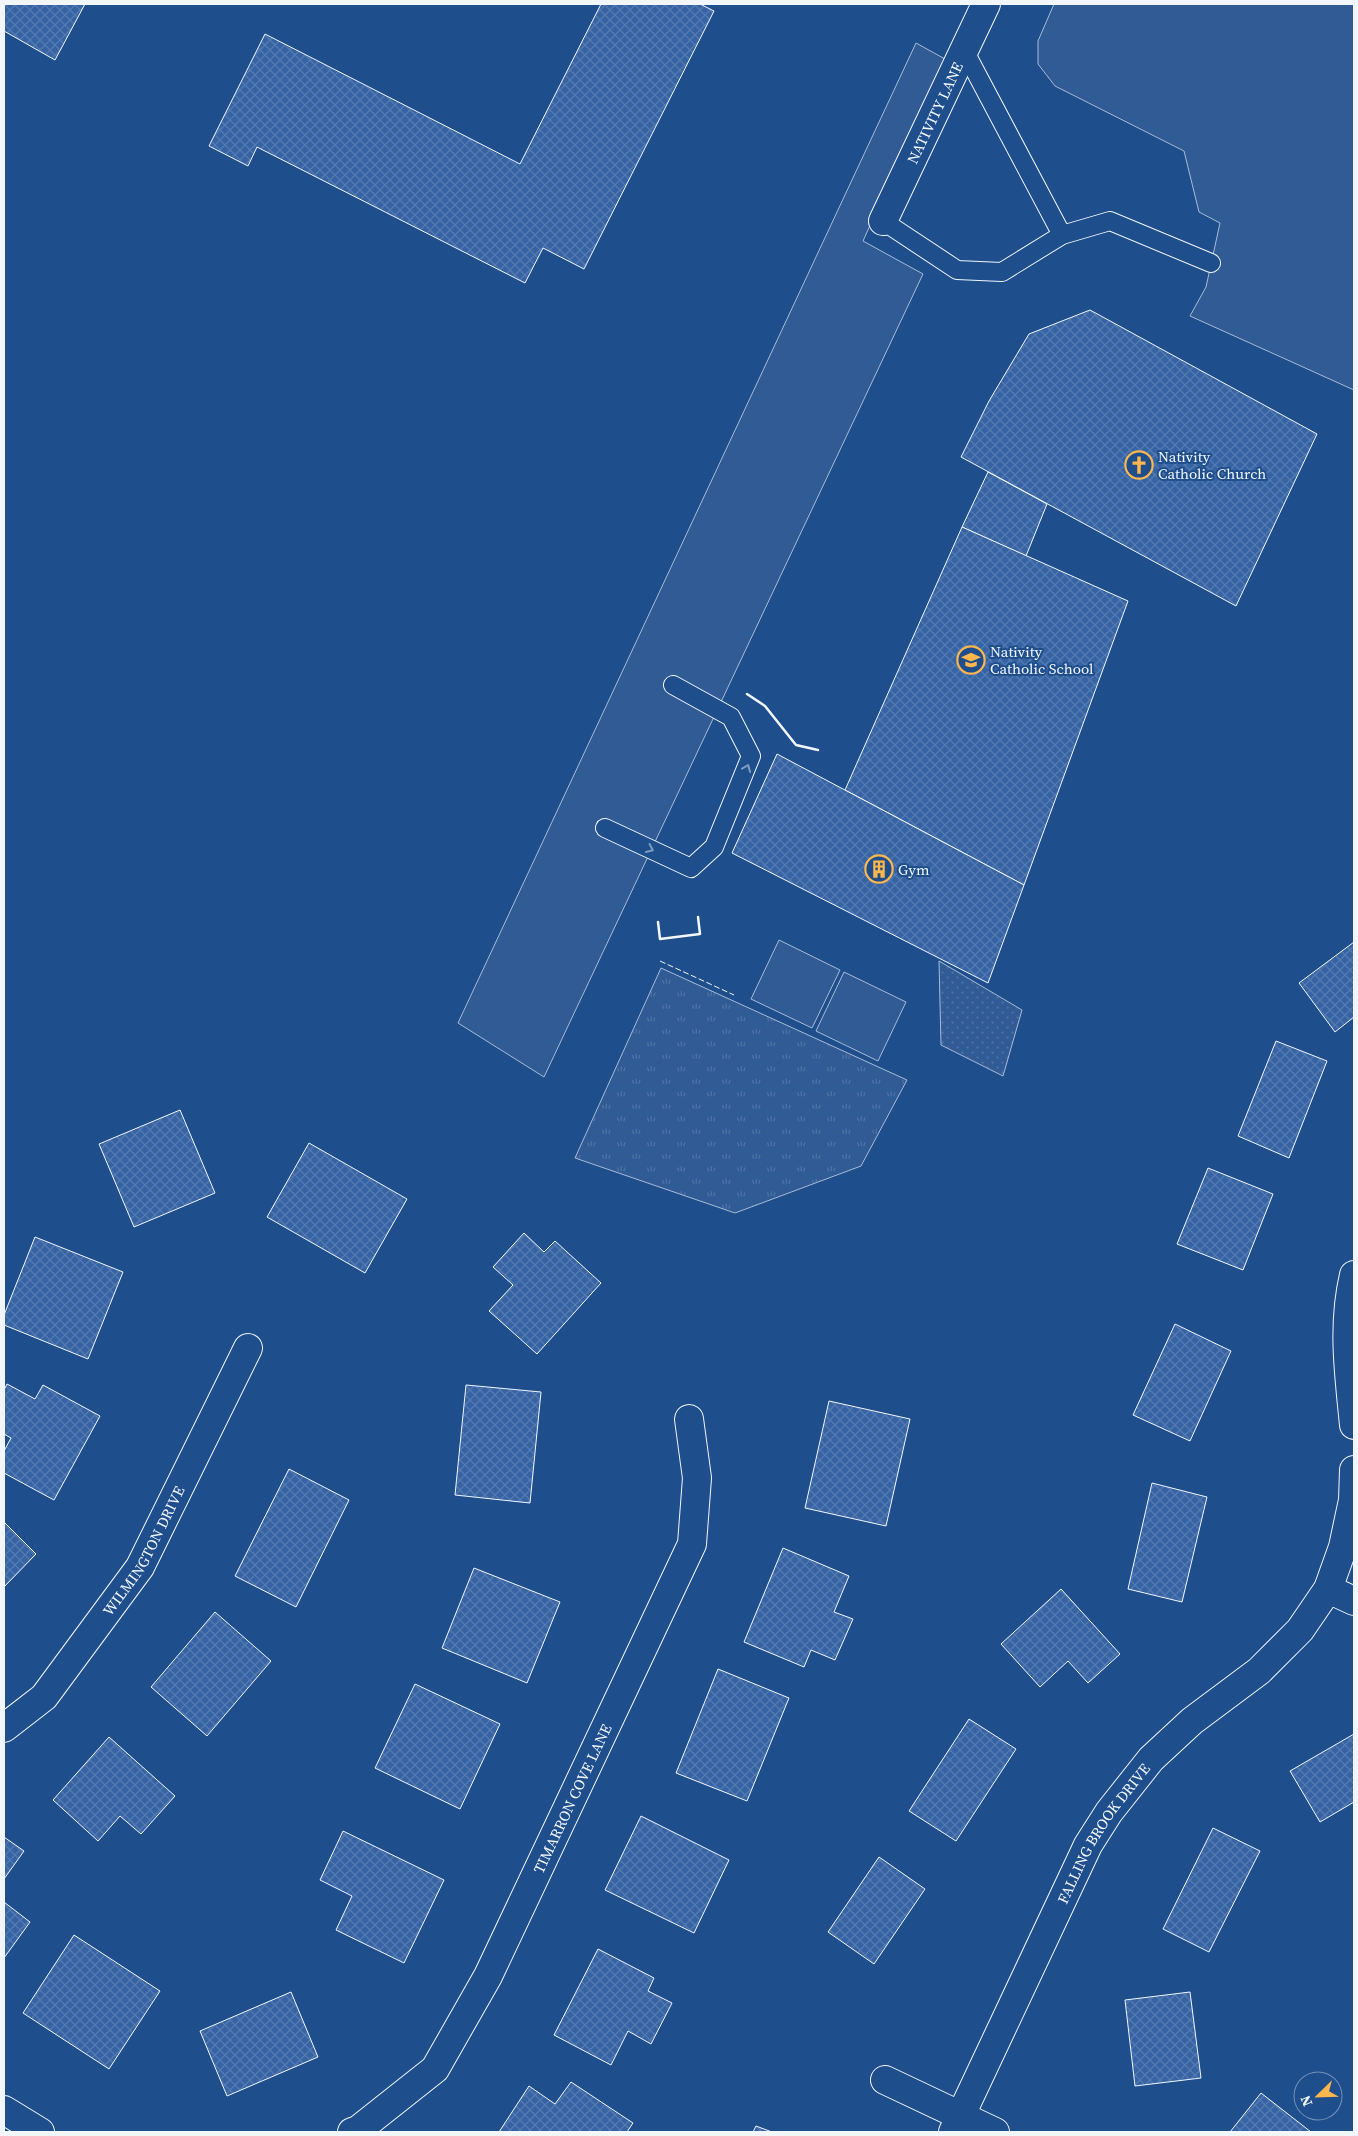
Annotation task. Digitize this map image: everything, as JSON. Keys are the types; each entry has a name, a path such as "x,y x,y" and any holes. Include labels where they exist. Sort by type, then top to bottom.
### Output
{"street":[{"name":"NATIVITY LANE","path":"884,221 986,4"},
{"path":"1354,1275 1350,1293 1346,1345 1354,1425"},
{"name":"WILMINGTON DRIVE","path":"4,1728 44,1697 140,1567 248,1348"},
{"name":"TIMARRON COVE LANE","path":"352,2132 358,2130 435,2069 488,1976 692,1544 697,1478 689,1419"},
{"name":"FALLING BROOK DRIVE","path":"957,2124 1088,1845 1109,1812 1151,1759 1192,1721 1259,1671 1300,1630 1328,1589 1343,1547 1353,1500 1354,1470"},
{"path":"1328,1589 1354,1601"},
{"path":"885,2080 957,2124 995,2132"},
{"path":"4,2110 40,2132"}],"lane":[{"path":"964,50 1062,235"},
{"path":"884,221 957,270 1002,272 1062,235 1110,221 1211,263"},
{"path":"605,828 691,868 714,847 752,756 731,717 673,684"}],"green space":[{"path":"939,961 1022,1010 1003,1076 941,1045"},
{"path":"661,968 907,1080 861,1166 735,1213 575,1158"}],"shaded area":[{"path":"1054,4 1354,4 1354,390 1190,316 1206,287 1220,223 1199,212 1184,151 1055,86 1038,64 1038,41"},
{"path":"916,43 945,59 863,241 923,274 544,1077 458,1023"},
{"path":"779,940 840,970 812,1028 751,999"},
{"path":"844,972 906,1002 878,1061 816,1031"}],"building":[{"path":"4,4 85,4 55,60 4,31"},
{"path":"601,4 700,4 714,11 584,269 543,248 525,283 257,147 248,166 209,146 265,34 520,164"},
{"name":"Nativity Catholic Church","path":"1090,310 1317,434 1236,606 961,457 989,401 1029,334"},
{"path":"988,472 1047,504 1026,556 962,527"},
{"path":"962,527 1128,601 1024,885 845,790"},
{"name":"Gym","path":"777,754 1024,885 988,983 732,853"},
{"path":"1354,942 1354,1017 1335,1032 1299,983"},
{"path":"1276,1041 1327,1061 1289,1158 1238,1136"},
{"path":"180,1110 215,1193 134,1227 99,1144"},
{"path":"309,1143 407,1199 365,1273 267,1217"},
{"path":"1208,1168 1273,1194 1243,1270 1177,1244"},
{"path":"524,1233 544,1252 555,1241 601,1283 537,1354 489,1311 513,1285 493,1267"},
{"path":"35,1237 123,1272 88,1359 4,1325 4,1315"},
{"path":"1175,1324 1231,1351 1190,1441 1133,1415"},
{"path":"7,1384 35,1399 43,1385 100,1416 54,1500 4,1473 4,1451 11,1438 4,1434 4,1390"},
{"path":"466,1385 541,1392 530,1503 455,1495"},
{"path":"829,1401 910,1419 886,1526 805,1508"},
{"path":"289,1469 349,1500 296,1607 235,1576"},
{"path":"1152,1483 1207,1497 1182,1602 1128,1589"},
{"path":"4,1522 36,1554 4,1587"},
{"path":"783,1548 849,1576 834,1612 853,1619 835,1660 811,1650 804,1667 744,1642"},
{"path":"474,1568 560,1602 527,1683 442,1648"},
{"path":"1061,1589 1120,1654 1088,1683 1068,1661 1040,1687 1001,1644"},
{"path":"215,1612 271,1661 207,1736 151,1687"},
{"path":"718,1669 789,1698 747,1801 676,1773"},
{"path":"415,1684 500,1724 460,1809 375,1768"},
{"path":"969,1719 1016,1749 956,1841 909,1811"},
{"path":"1354,1734 1354,1802 1320,1822 1290,1771"},
{"path":"109,1737 175,1796 141,1834 120,1816 98,1841 53,1800"},
{"path":"641,1816 729,1860 694,1933 605,1890"},
{"path":"1213,1828 1260,1851 1209,1952 1163,1929"},
{"path":"343,1831 444,1880 404,1963 336,1930 352,1896 320,1880"},
{"path":"4,1837 24,1851 4,1879"},
{"path":"879,1857 925,1889 874,1964 828,1932"},
{"path":"4,1902 30,1922 4,1958"},
{"path":"74,1935 160,1991 109,2069 23,2013"},
{"path":"598,1949 654,1978 648,1991 672,2003 651,2044 628,2031 611,2065 554,2035"},
{"path":"291,1992 318,2057 227,2096 200,2031"},
{"path":"1190,1992 1201,2078 1135,2086 1125,2000"},
{"path":"571,2082 633,2123 627,2132 499,2132 529,2086 555,2104"},
{"path":"1261,2093 1293,2118 1293,2121 1297,2121 1311,2132 1230,2132"},
{"path":"756,2126 772,2132 753,2132"}],"fence":[{"path":"660,961 734,995"}],"wall":[{"path":"747,694 765,706 796,745 818,750"},
{"path":"658,922 660,939 700,934 698,917"}],"place":[{"name":"Nativity Catholic Church","path":"1139,465"},
{"name":"Nativity Catholic School","path":"971,660"},
{"name":"Gym","path":"879,869"}]}
